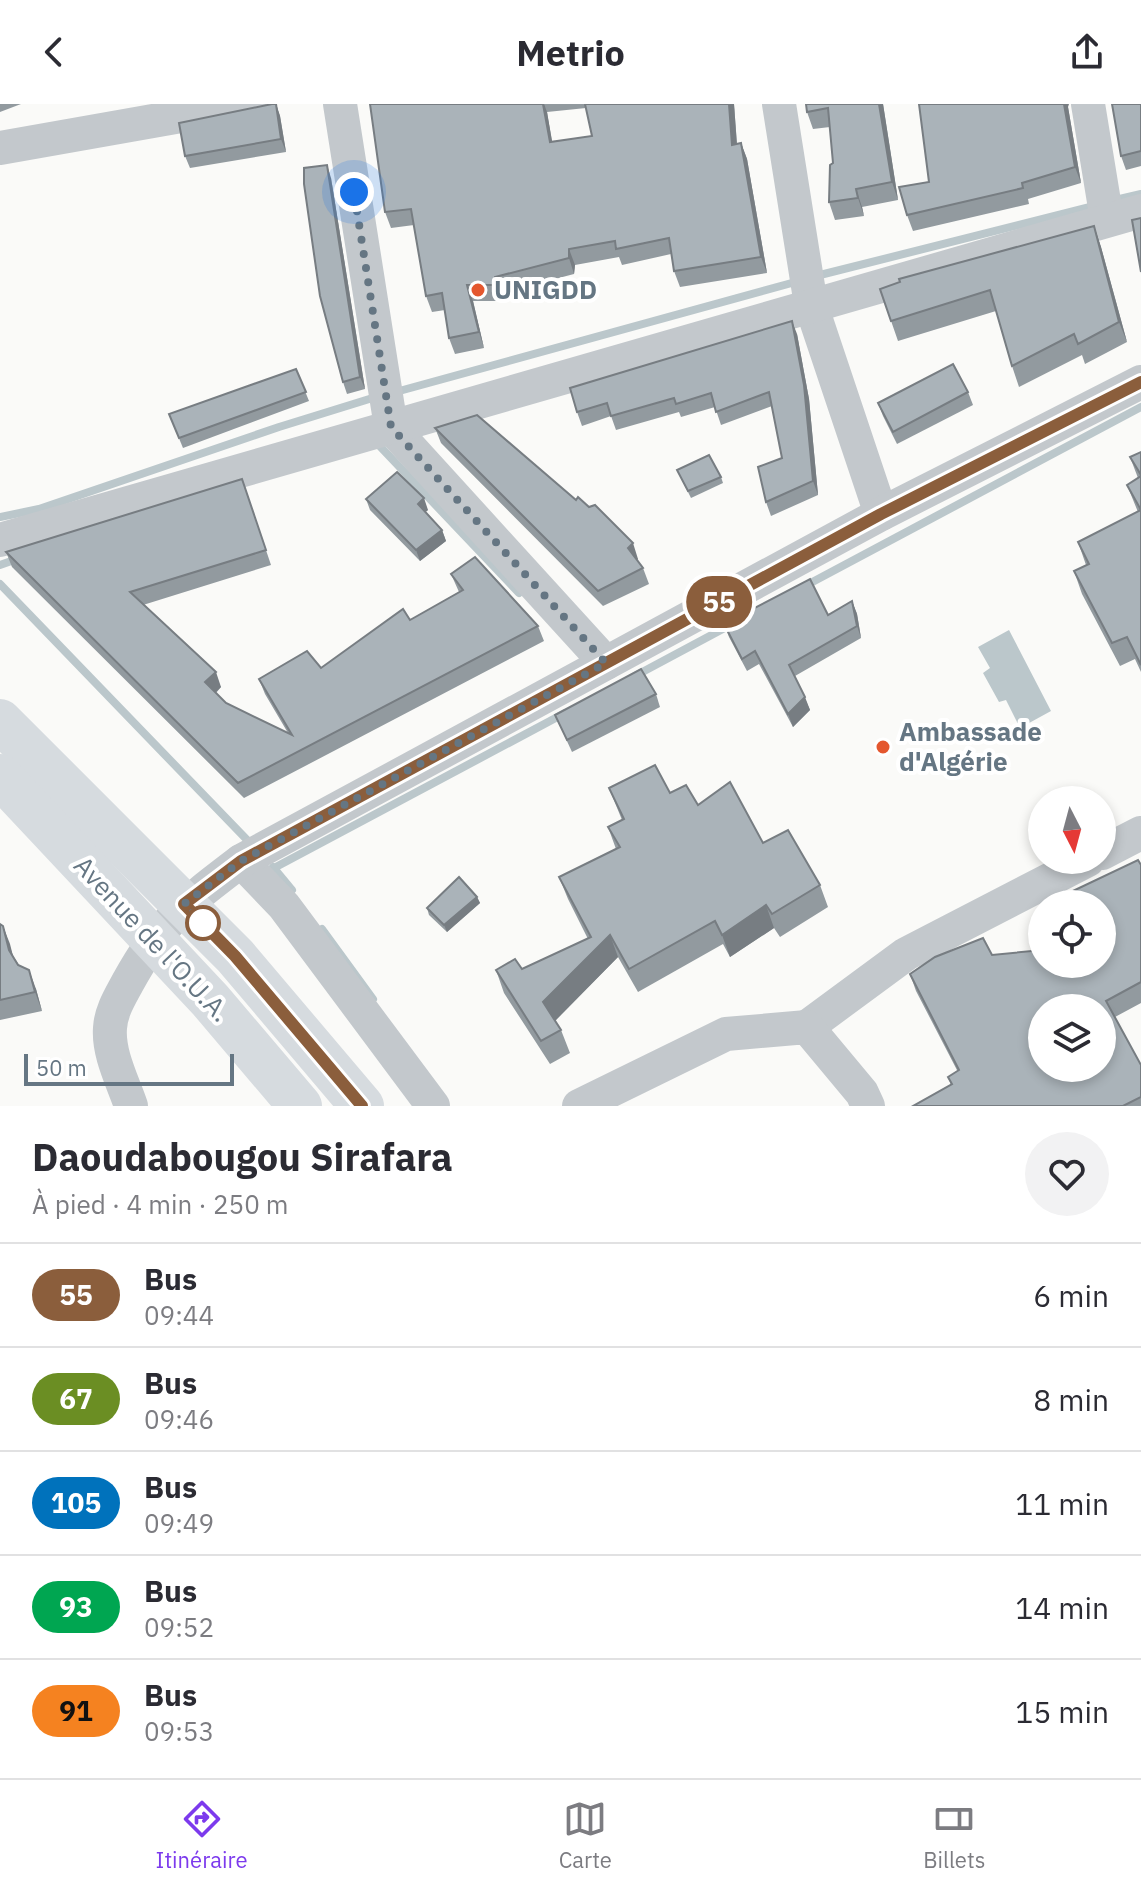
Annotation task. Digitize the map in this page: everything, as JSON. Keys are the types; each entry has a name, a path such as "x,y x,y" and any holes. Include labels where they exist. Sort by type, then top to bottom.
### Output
{"highway":[{"name":"Avenue de l'O.U.A.","path":"0,721 235,956 362,1106"},
{"name":"Avenue de l'O.U.A.","path":"0,776 153,937 300,1106"}],"street":[{"path":"0,148 249,104"},
{"path":"340,104 391,427 606,663"},
{"path":"779,104 811,305 881,514"},
{"path":"1088,104 1107,220"},
{"path":"0,540 1141,211"},
{"path":"131,1106 112,1050 110,1028 114,1006 153,937 184,904 241,861 881,514 1141,382"},
{"path":"1116,846 1141,833"},
{"path":"241,861 284,906 433,1106"},
{"path":"579,1106 726,1034 807,1027 906,954 1061,874"},
{"path":"807,1027 862,1093 868,1106"}],"shaded area":[{"path":"1009,630 1051,711 1020,728 1006,700 999,702 983,673 990,668 978,647"}],"building":[{"path":"276,104 281,139 185,156 179,123"},
{"path":"370,104 543,104 550,142 592,136 585,104 729,104 732,145 741,143 761,257 674,271 669,238 616,249 615,241 569,249 569,258 495,277 495,285 467,285 479,332 449,338 442,293 426,296 411,209 385,212"},
{"path":"806,104 879,104 892,182 856,189 858,198 829,202 830,165 833,163 828,108 807,112"},
{"path":"919,104 1064,104 1075,167 1022,183 1023,188 907,215 899,187 929,182"},
{"path":"1112,104 1141,104 1141,151 1121,156"},
{"path":"327,165 360,377 343,382 320,296 304,184 304,168"},
{"path":"1141,218 1141,272 1132,220"},
{"path":"1094,226 1119,322 1078,344 1074,334 1012,366 990,290 891,321 880,289 900,282 899,279"},
{"path":"792,321 804,385 813,481 766,502 758,467 782,458 769,392 716,412 711,393 676,404 674,398 611,416 607,403 577,412 570,388"},
{"path":"953,364 968,392 893,432 878,403"},
{"path":"296,369 306,392 179,438 169,414"},
{"path":"477,415 576,500 578,497 589,507 595,505 633,543 628,548 643,568 598,591 435,428"},
{"path":"1141,452 1141,475 1130,457"},
{"path":"709,455 721,477 688,491 677,470"},
{"path":"397,472 424,498 418,504 442,530 416,550 366,499"},
{"path":"1141,476 1141,510 1127,485"},
{"path":"242,479 266,550 130,592 216,672 205,682 226,703 292,735 259,679 307,651 321,668 403,609 410,620 463,590 451,574 475,557 538,626 238,783 6,552"},
{"path":"1141,510 1141,665 1127,637 1112,643 1074,571 1089,564 1078,542"},
{"path":"810,579 828,615 852,601 857,626 789,665 805,697 788,714 755,651 742,659 724,624"},
{"path":"641,669 656,694 567,740 555,715"},
{"path":"655,765 670,793 686,785 698,805 730,782 763,843 788,830 820,885 772,914 766,905 722,935 715,921 629,969 610,935 543,1002 561,1030 541,1041 496,970 515,959 522,969 591,937 559,877 620,847 608,827 624,819 609,788"},
{"path":"1138,860 1141,865 1141,982 1116,996 1028,994 1028,1082 1116,1082 1116,1019 1141,1065 1141,1097 1123,1106 913,1106 952,1084 948,1077 959,1070 910,974 935,957 983,938 992,955 1028,951 1028,978 1116,978 1116,890 1075,890 1109,874 1116,874 1116,870"},
{"path":"459,877 477,897 444,925 427,908"},
{"path":"0,924 18,965 29,970 35,992 0,1000"}],"waterway":[{"path":"1111,201 1141,194"},
{"path":"816,276 1098,205"},
{"path":"392,393 799,281"},
{"path":"0,517 39,509 379,396"},
{"path":"803,587 1141,407"},
{"path":"374,440 519,593"},
{"path":"0,565 20,558"},
{"path":"0,584 252,845"},
{"path":"633,677 734,623"},
{"path":"274,868 565,713"},
{"path":"273,867 292,890"},
{"path":"322,929 373,999"}],"bus line":[{"name":"55","path":"362,1106 235,956 184,904 241,861 881,514 1141,382"}],"place":[{"name":"UNIGDD","path":"478,290"},
{"name":"Ambassade d'Algérie","path":"883,747"}],"route":[{"path":"203,923 184,904 241,861 606,663 391,427 354,192"}]}
